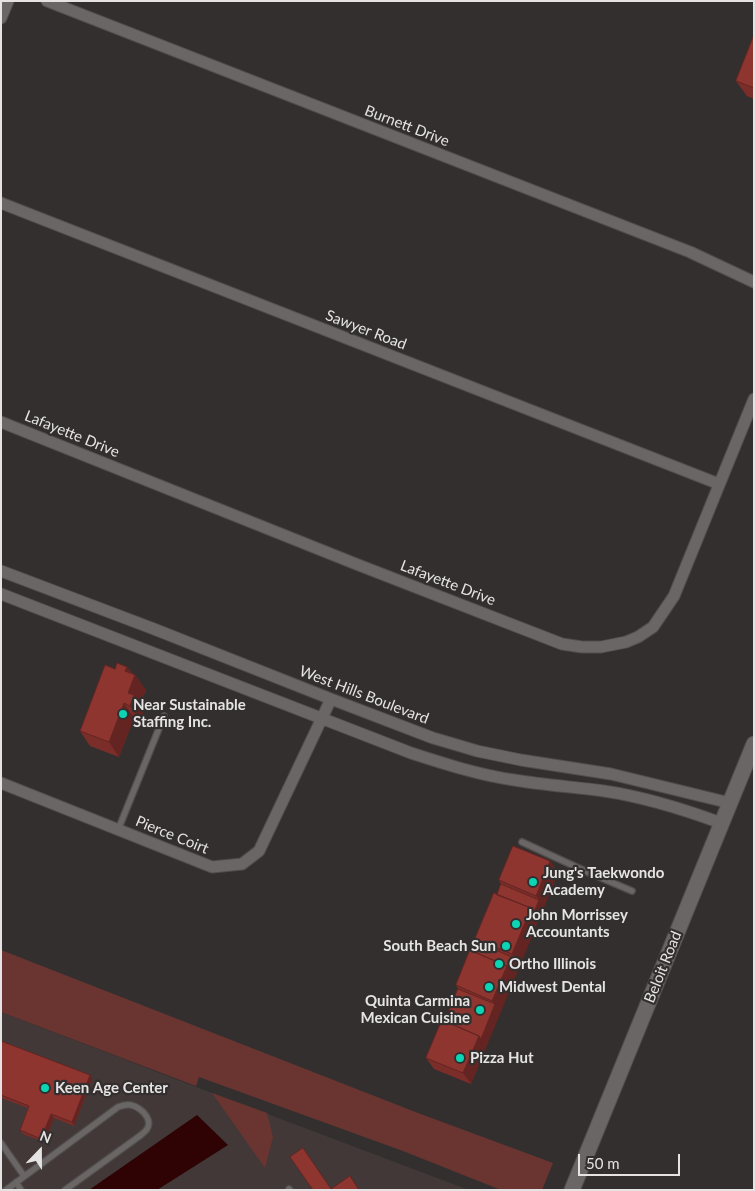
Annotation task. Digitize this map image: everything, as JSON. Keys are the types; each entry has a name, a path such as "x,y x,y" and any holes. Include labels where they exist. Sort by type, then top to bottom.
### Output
{"main road":[{"name":"Beloit Road","path":"572,1190 754,744"}],"street":[{"path":"1,18 8,1"},
{"name":"Burnett Drive","path":"47,1 690,252 754,282"},
{"name":"Sawyer Road","path":"1,204 720,484"},
{"name":"Lafayette Drive","path":"1,422 562,644 601,647 626,642 653,628 674,596 754,399"},
{"name":"West Hills Boulevard","path":"1,572 154,629 433,738 477,751 610,774 730,803"},
{"path":"1,594 411,753 452,766 514,780 606,791 639,798 680,808 721,824"},
{"name":"Pierce Coirt","path":"1,782 212,867 242,864 259,851 331,699"}],"lane":[{"path":"118,830 164,716"},
{"path":"522,842 632,891"},
{"path":"6,1190 118,1107 127,1104 134,1105 144,1112 149,1122 148,1129 65,1190"},
{"path":"1,1143 24,1176"},
{"path":"16,1182 21,1190"}],"shaded area":[{"path":"1,950 418,1113 553,1163 542,1190 501,1190 403,1151 199,1077 196,1086 1,1012"},
{"path":"1,1012 212,1093 469,1190 1,1190"},
{"path":"212,1093 267,1113 273,1137 265,1168"},
{"path":"197,1115 228,1145 157,1190 89,1190"}],"building":[{"path":"754,35 754,88 736,81"},
{"path":"117,663 127,667 125,671 135,675 128,693 134,695 130,706 124,703 109,742 80,731 105,665 115,669"},
{"path":"513,846 550,861 536,896 499,880"},
{"path":"501,884 539,900 534,912 531,908 497,895"},
{"path":"494,893 531,908 512,954 475,939"},
{"path":"477,942 514,958 509,969 507,966 474,952"},
{"path":"470,950 507,966 492,1001 456,985"},
{"path":"458,989 495,1004 481,1039 479,1036 445,1021"},
{"path":"442,1020 479,1036 463,1073 426,1058"},
{"name":"Keen Age Center","path":"1,1041 90,1075 72,1122 51,1114 41,1139 20,1130 29,1106 1,1095"},
{"path":"303,1148 330,1190 313,1190 290,1157"},
{"path":"350,1176 359,1190 330,1190"}],"place":[{"name":"Near Sustainable Staffing Inc.","path":"123,714"},
{"name":"Jung's Taekwondo Academy","path":"533,882"},
{"name":"John Morrissey Accountants","path":"516,924"},
{"name":"South Beach Sun","path":"506,946"},
{"name":"Ortho Illinois","path":"499,964"},
{"name":"Midwest Dental","path":"489,987"},
{"name":"Quinta Carmina Mexican Cuisine","path":"480,1010"},
{"name":"Pizza Hut","path":"460,1058"},
{"name":"Keen Age Center","path":"45,1088"}]}
